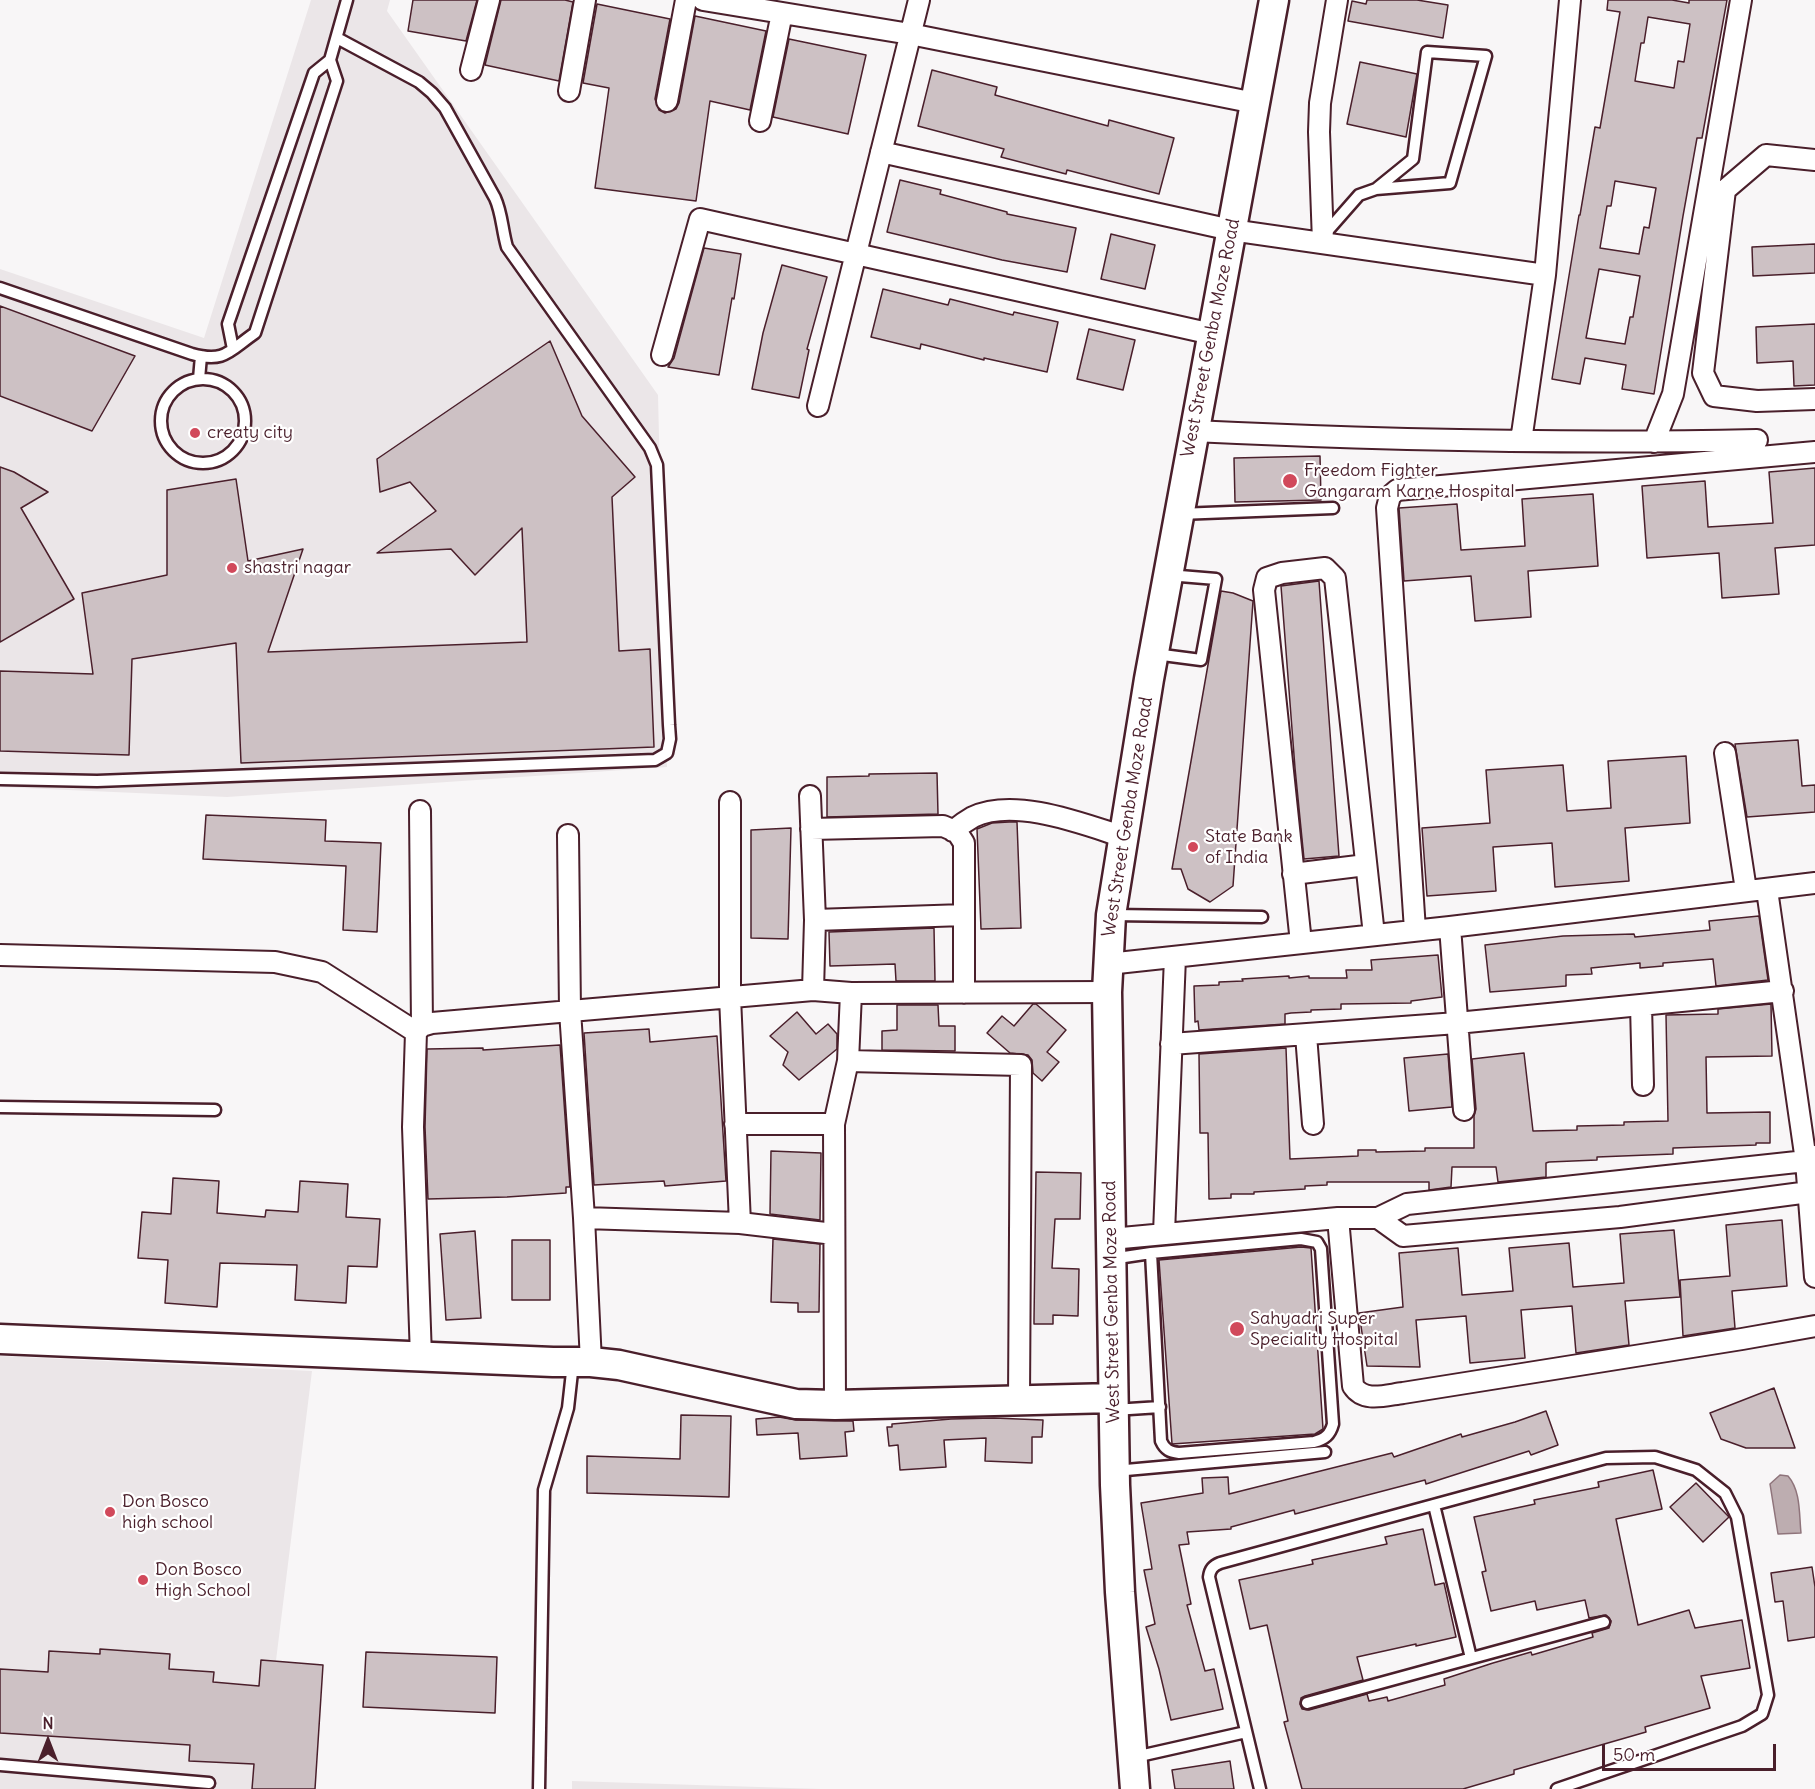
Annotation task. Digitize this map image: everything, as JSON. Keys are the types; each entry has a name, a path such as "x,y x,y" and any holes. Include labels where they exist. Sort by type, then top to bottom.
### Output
{"street":[{"path":"471,70 489,0"},
{"path":"569,91 585,0"},
{"path":"667,101 686,0"},
{"path":"703,0 910,34 1255,103"},
{"path":"818,406 919,0"},
{"name":"West Street Genba Moze Road","path":"1135,1789 1120,1592 1114,1471 1107,992 1111,915 1193,431 1274,0"},
{"path":"1323,239 1320,103 1337,0"},
{"path":"1521,441 1545,274 1570,0"},
{"path":"1654,442 1673,394 1741,0"},
{"path":"760,121 782,13"},
{"path":"881,152 1231,230 1323,239 1545,274"},
{"path":"1815,160 1766,155 1725,190 1703,373 1713,396 1757,401 1815,399"},
{"path":"662,355 700,219 1212,334"},
{"path":"1193,431 1335,438 1521,441 1757,440"},
{"path":"1415,930 1387,508 1389,496 1397,490 1815,452"},
{"path":"1301,943 1264,590 1267,578 1281,573 1325,568 1335,578 1374,935"},
{"path":"1725,753 1746,890"},
{"path":"810,796 815,920 813,990"},
{"path":"730,802 730,997 740,1223"},
{"path":"420,811 419,1029 413,1128 421,1357"},
{"path":"953,831 974,817 982,815 999,811 1034,811 1124,837"},
{"path":"811,829 943,826 957,832 964,843 964,993"},
{"path":"567,835 570,1011 584,1218 582,1362"},
{"path":"1293,874 1366,866"},
{"path":"1108,964 1450,927 1815,883"},
{"path":"1767,890 1811,1159 1809,1192 1815,1277"},
{"path":"815,920 964,915"},
{"path":"1450,927 1464,1110"},
{"path":"0,955 275,962 322,972 419,1029"},
{"path":"1164,1233 1175,957"},
{"path":"419,1029 432,1023 813,990 851,993 1107,992"},
{"path":"1171,1044 1457,1023 1783,991"},
{"path":"835,1405 834,1124 848,1061 851,993"},
{"path":"1641,1005 1643,1085"},
{"path":"1306,1035 1313,1124"},
{"path":"848,1061 1021,1065 1019,1400"},
{"path":"735,1124 834,1124"},
{"path":"1111,1249 1164,1233 1338,1218 1378,1218 1407,1204 1811,1159"},
{"path":"1378,1218 1403,1236 1620,1217 1809,1192"},
{"path":"584,1218 740,1223 834,1234"},
{"path":"1338,1218 1353,1386 1357,1392 1366,1397 1414,1392 1815,1326"},
{"path":"0,1339 619,1365 796,1404 1019,1400 1113,1404"}],"lane":[{"path":"233,349 228,324 314,73 330,60 347,0"},
{"path":"0,779 97,781 655,760 667,753 670,739 657,465 650,448 507,247 502,229 501,211 445,108 419,82 337,38"},
{"path":"1323,239 1359,195 1376,189 1450,183 1486,56 1428,52 1413,159 1376,189"},
{"path":"0,288 210,359 222,356 233,349 255,333 338,81 330,60"},
{"path":"199,379 201,356"},
{"path":"199,379 212,380 225,385 235,394 242,406 245,419 243,432 237,445 215,461 187,460 175,452 166,441 161,429 161,415 165,401 185,382 199,379"},
{"path":"1179,514 1333,508"},
{"path":"1154,654 1201,660 1216,579 1168,575"},
{"path":"1111,915 1262,917"},
{"path":"0,1107 215,1110"},
{"path":"1111,1249 1139,1255 1151,1253 1301,1239 1317,1242 1321,1249 1334,1424 1331,1433 1324,1439 1314,1442 1179,1453 1164,1448 1161,1441 1151,1253"},
{"path":"539,1789 544,1490 582,1362"},
{"path":"1113,1404 1144,1408 1160,1407"},
{"path":"1114,1471 1325,1452"},
{"path":"1260,1789 1209,1577 1210,1570 1220,1563 1605,1458 1655,1457 1696,1470 1725,1493 1737,1517 1768,1695 1762,1714 1742,1726 1557,1789"},
{"path":"1434,1505 1471,1658"},
{"path":"1307,1703 1604,1622"},
{"path":"1132,1757 1246,1732"},
{"path":"0,1765 209,1783"}],"shaded area":[{"path":"311,0 390,0 387,11 658,395 667,767 227,797 0,787 0,269 204,338"},
{"name":"Don Bosco High School","path":"0,1356 312,1371 260,1789 0,1789"},
{"path":"1780,1475 1788,1476 1795,1489 1799,1503 1801,1533 1778,1534 1770,1484"},
{"path":"572,1781 821,1789 572,1789"}],"building":[{"path":"413,0 477,0 466,41 408,31"},
{"path":"501,0 573,2 559,81 485,65"},
{"path":"1367,0 1417,0 1448,5 1443,38 1348,21 1352,1 1366,4"},
{"path":"1608,0 1672,0 1689,3 1689,0 1727,0 1702,138 1697,138 1654,394 1622,389 1626,365 1585,358 1580,384 1552,379 1595,127 1600,128 1620,12 1607,10","holes":["1648,17 1690,24 1684,62 1678,61 1674,88 1635,81","1615,181 1656,188 1649,228 1644,227 1639,254 1600,248 1607,206 1611,206","1599,269 1640,276 1633,317 1630,317 1625,344 1586,338"]},
{"path":"597,4 670,19 655,99 659,110 665,113 676,109 679,103 695,16 766,31 750,110 710,101 696,201 595,188 609,88 583,83"},
{"path":"789,39 866,55 848,134 773,117"},
{"path":"1360,62 1417,74 1406,137 1347,124"},
{"path":"932,70 997,87 995,95 1108,126 1109,120 1174,138 1159,194 1067,170 1066,174 1001,157 1004,149 918,126"},
{"path":"900,180 941,190 940,194 1007,212 1007,214 1076,228 1067,272 1002,260 887,232"},
{"path":"1111,234 1155,245 1145,289 1101,279"},
{"path":"1815,244 1815,273 1753,276 1752,247"},
{"path":"704,248 741,254 719,375 668,367 674,358"},
{"path":"782,265 827,277 807,349 809,350 799,398 752,389 763,333"},
{"path":"883,289 948,305 950,299 1013,315 1014,312 1058,322 1047,372 984,358 984,360 921,344 920,349 871,337"},
{"path":"0,306 135,356 92,431 0,396"},
{"path":"1815,324 1815,385 1794,386 1793,361 1757,363 1756,327"},
{"path":"1089,329 1135,340 1123,390 1077,379"},
{"path":"550,341 582,416 635,477 612,497 619,651 650,649 654,747 241,763 236,643 132,659 129,755 0,751 0,671 93,674 82,593 167,575 167,490 236,479 248,561 303,549 268,652 527,642 522,528 475,575 451,549 377,553 436,511 410,482 380,492 377,459"},
{"path":"1320,456 1321,500 1235,502 1234,458"},
{"path":"0,467 14,472 48,492 21,508 74,599 0,642"},
{"path":"1815,468 1815,545 1775,548 1779,594 1722,598 1719,553 1647,558 1642,486 1705,481 1708,527 1773,523 1769,472"},
{"path":"1593,494 1598,566 1528,571 1531,617 1475,621 1471,576 1404,581 1399,508 1457,504 1461,550 1525,546 1522,499"},
{"path":"1319,581 1339,856 1304,859 1281,586"},
{"path":"1221,591 1253,601 1233,886 1210,902 1188,889 1181,869 1172,869"},
{"path":"1798,740 1802,786 1815,785 1815,812 1747,817 1735,744"},
{"path":"1686,756 1690,823 1625,828 1629,881 1555,887 1552,843 1493,847 1496,891 1427,896 1422,828 1490,823 1486,770 1563,765 1567,811 1611,808 1608,761"},
{"path":"937,773 938,814 827,817 827,777"},
{"path":"206,815 326,820 325,841 381,843 377,932 343,930 346,866 203,859"},
{"path":"1017,822 1021,928 981,929 977,829 992,823"},
{"path":"791,828 788,939 751,938 751,830"},
{"path":"1759,916 1768,980 1716,986 1713,959 1663,963 1663,966 1640,968 1640,963 1591,968 1592,974 1566,975 1566,986 1490,992 1485,945 1563,936 1634,934 1635,937 1710,930 1709,921"},
{"path":"934,928 935,981 896,981 895,964 830,966 829,932"},
{"path":"1438,955 1442,997 1411,1001 1411,1003 1341,1004 1341,1009 1285,1014 1285,1024 1199,1030 1198,1021 1195,1022 1194,986 1219,985 1219,982 1243,981 1242,979 1289,976 1289,978 1309,976 1309,978 1347,978 1346,970 1372,970 1371,960"},
{"path":"1033,1004 1036,1004 1066,1030 1047,1052 1059,1062 1042,1081 1033,1073 1032,1060 1028,1055 1010,1053 987,1033 1002,1016 1014,1026"},
{"path":"1771,1004 1772,1056 1706,1057 1707,1113 1770,1112 1770,1143 1673,1148 1673,1154 1597,1157 1597,1160 1549,1162 1546,1163 1546,1177 1498,1182 1496,1167 1452,1167 1451,1187 1429,1190 1429,1182 1327,1182 1327,1185 1305,1186 1305,1189 1231,1194 1231,1198 1209,1199 1208,1133 1200,1133 1199,1054 1286,1048 1290,1159 1358,1156 1358,1150 1376,1150 1376,1152 1425,1151 1425,1148 1474,1148 1476,1109 1472,1059 1524,1053 1533,1131 1577,1130 1577,1126 1624,1125 1624,1122 1668,1121 1666,1015 1718,1014 1718,1009"},
{"path":"897,1005 938,1005 939,1026 955,1026 955,1051 882,1050 882,1031 897,1030"},
{"path":"797,1012 816,1034 828,1024 837,1034 837,1049 799,1080 783,1065 788,1052 770,1036"},
{"path":"649,1029 650,1042 717,1036 726,1181 665,1186 664,1181 594,1185 584,1033"},
{"path":"560,1045 570,1187 566,1187 566,1193 428,1199 425,1127 427,1049 483,1048 483,1050"},
{"path":"1448,1054 1452,1107 1409,1111 1404,1058"},
{"path":"771,1151 821,1153 820,1220 770,1214"},
{"path":"1036,1172 1081,1173 1080,1219 1055,1219 1052,1268 1079,1269 1078,1316 1053,1315 1053,1324 1034,1324"},
{"path":"173,1178 219,1181 217,1213 265,1217 266,1210 298,1212 300,1181 348,1184 346,1217 380,1219 377,1267 348,1266 346,1303 295,1300 297,1265 220,1263 217,1307 165,1303 168,1260 138,1258 142,1212 171,1214"},
{"path":"1782,1220 1787,1286 1732,1291 1735,1328 1683,1336 1680,1280 1730,1276 1726,1225"},
{"path":"1674,1230 1680,1297 1625,1301 1629,1345 1576,1353 1572,1306 1521,1310 1525,1358 1470,1363 1466,1316 1416,1320 1420,1367 1367,1366 1359,1313 1403,1307 1399,1253 1458,1248 1462,1295 1513,1291 1509,1248 1569,1243 1573,1287 1624,1283 1620,1234"},
{"path":"475,1231 481,1318 446,1320 440,1234"},
{"path":"773,1239 820,1244 819,1312 798,1312 798,1303 771,1302"},
{"path":"512,1240 550,1240 550,1300 512,1300"},
{"path":"1311,1248 1323,1429 1315,1434 1172,1444 1159,1260"},
{"path":"1774,1388 1795,1448 1746,1448 1721,1439 1710,1413"},
{"path":"1546,1411 1558,1445 1531,1455 1529,1451 1426,1484 1425,1480 1295,1514 1294,1510 1231,1527 1231,1529 1187,1532 1189,1544 1179,1545 1191,1604 1187,1605 1205,1671 1214,1669 1223,1709 1171,1720 1146,1627 1155,1624 1144,1570 1152,1569 1141,1503 1203,1493 1202,1478 1228,1477 1229,1494 1392,1453 1394,1457 1461,1434 1462,1437"},
{"path":"681,1415 731,1416 729,1497 587,1493 587,1456 680,1459"},
{"path":"779,1417 796,1420 853,1421 854,1431 845,1432 847,1456 800,1459 798,1433 757,1435 756,1419"},
{"path":"994,1418 1043,1420 1042,1437 1032,1437 1032,1463 985,1461 986,1438 944,1440 946,1467 900,1470 898,1445 889,1446 887,1427 892,1427 892,1424"},
{"path":"1653,1470 1662,1509 1616,1519 1638,1625 1689,1610 1695,1628 1742,1620 1750,1668 1701,1676 1710,1708 1645,1727 1646,1732 1514,1770 1514,1774 1463,1789 1302,1789 1284,1722 1288,1721 1267,1625 1250,1629 1239,1580 1313,1564 1312,1560 1387,1544 1385,1537 1423,1529 1435,1585 1444,1583 1456,1637 1357,1657 1363,1680 1305,1696 1301,1698 1300,1704 1302,1709 1309,1710 1367,1694 1369,1701 1387,1697 1388,1701 1445,1685 1444,1679 1493,1663 1531,1652 1532,1655 1593,1637 1592,1633 1609,1628 1611,1621 1606,1615 1589,1618 1585,1600 1537,1610 1535,1601 1491,1611 1482,1572 1486,1571 1474,1517 1535,1504 1534,1500 1599,1487 1598,1482"},
{"path":"1696,1483 1729,1517 1703,1542 1670,1507"},
{"path":"1812,1567 1815,1587 1815,1637 1788,1641 1783,1601 1775,1602 1771,1573"},
{"path":"100,1649 170,1654 169,1669 214,1672 213,1682 259,1686 261,1660 323,1665 315,1789 252,1789 254,1764 189,1761 190,1745 0,1733 0,1669 48,1672 49,1651 100,1654"},
{"path":"366,1652 497,1657 495,1713 363,1707"},
{"path":"1230,1761 1234,1789 1175,1789 1172,1770"}],"place":[{"name":"creaty city","path":"195,433"},
{"name":"Freedom Fighter Gangaram Karne Hospital","path":"1290,481"},
{"name":"shastri nagar","path":"232,568"},
{"name":"State Bank of India","path":"1193,847"},
{"name":"Sahyadri Super Speciality Hospital","path":"1237,1329"},
{"name":"Don Bosco high school","path":"110,1512"},
{"name":"Don Bosco High School","path":"143,1580"}]}
